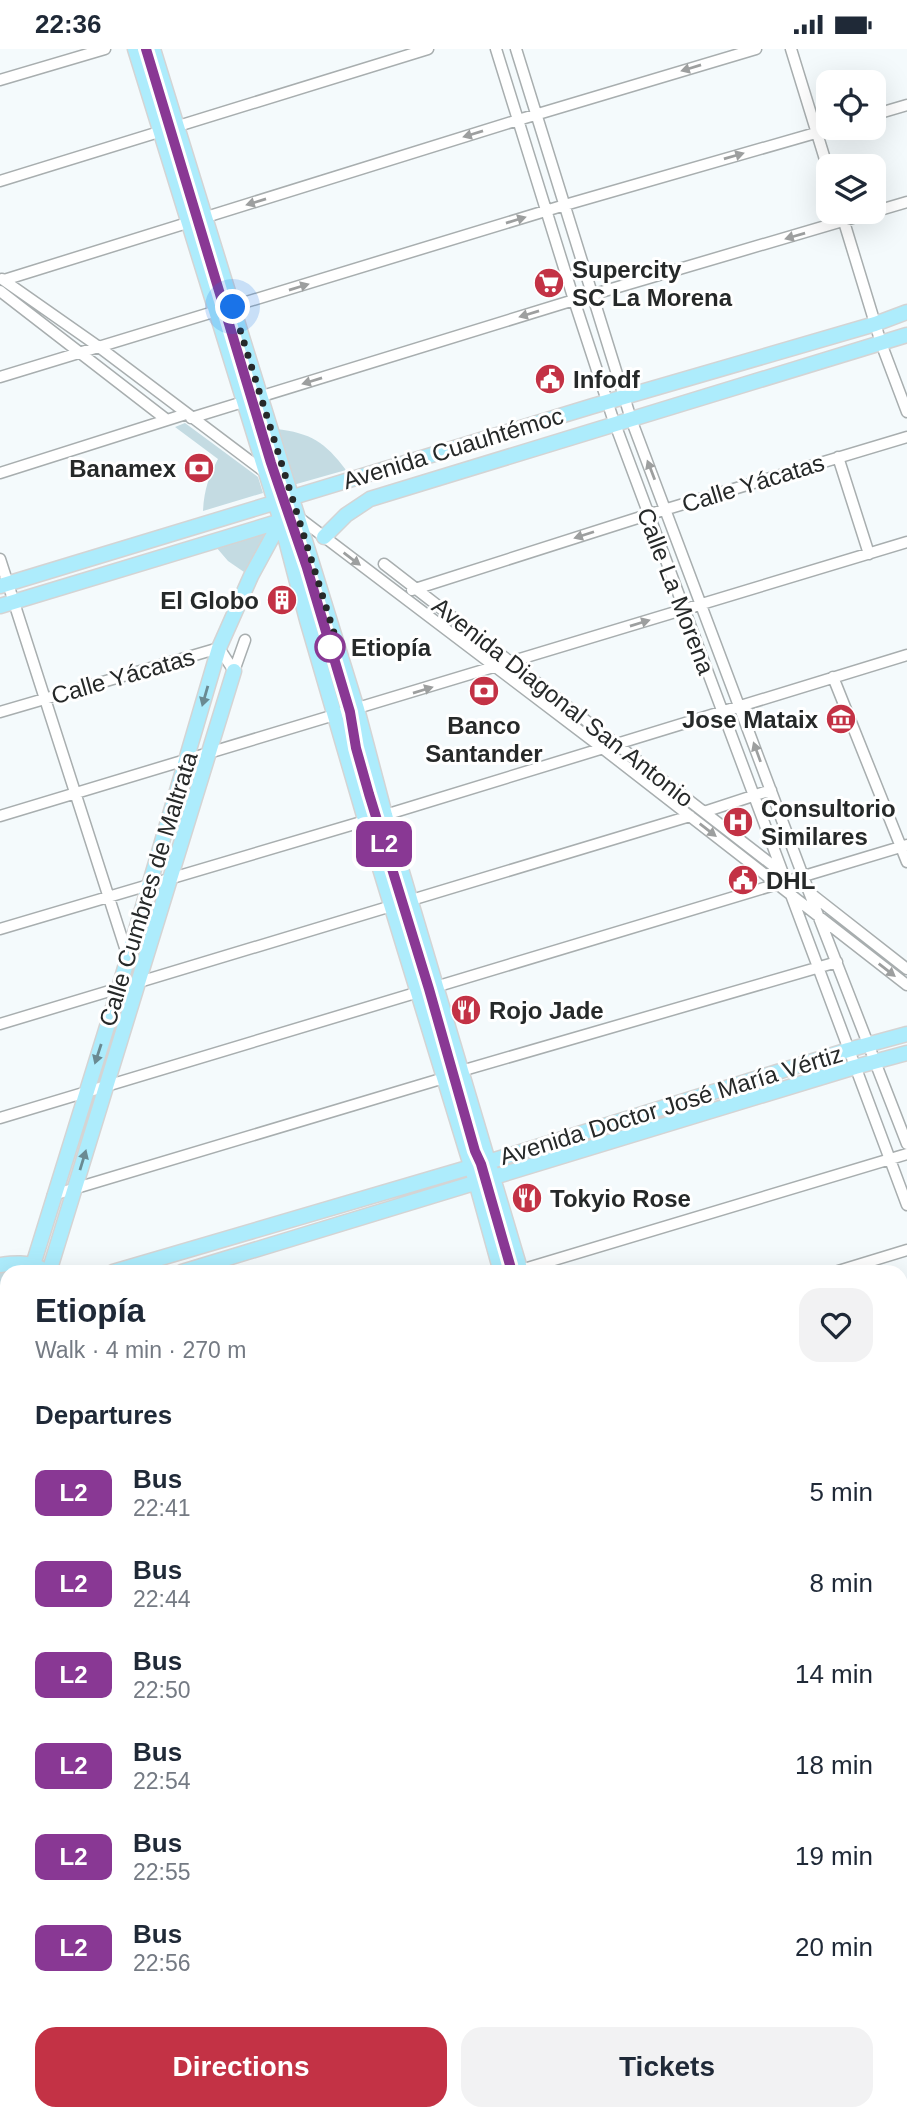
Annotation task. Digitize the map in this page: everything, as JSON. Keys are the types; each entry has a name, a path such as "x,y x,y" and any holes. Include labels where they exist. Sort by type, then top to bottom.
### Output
{"main road":[{"path":"135,49 281,521 307,620 499,1265"},
{"path":"153,49 357,709 385,815 517,1265"},
{"name":"Avenida Cuauhtémoc","path":"4,584 607,402 876,324 907,312"},
{"name":"Avenida Cuauhtémoc","path":"324,537 346,515 370,499 907,335"},
{"path":"7,604 281,521"},
{"name":"Calle Cumbres de Maltrata","path":"33,1265 119,988 219,648 251,576 281,521"},
{"name":"Calle Cumbres de Maltrata","path":"50,1265 234,671"},
{"name":"Avenida Doctor José María Vértiz","path":"137,1265 488,1162 907,1034"},
{"name":"Avenida Doctor José María Vértiz","path":"205,1265 907,1053"},
{"path":"0,1265 33,1265"}],"street":[{"path":"0,81 105,49"},
{"path":"0,181 428,49"},
{"name":"Calle La Morena","path":"496,49 607,402 753,796 788,879"},
{"name":"Calle La Morena","path":"516,49 631,419 771,790 788,879"},
{"path":"1,283 536,114 756,49"},
{"path":"791,49 816,130"},
{"path":"886,111 907,105"},
{"path":"0,377 565,205 816,133"},
{"path":"886,207 907,202"},
{"path":"0,473 167,420 261,397 820,224"},
{"path":"845,224 881,342 907,412"},
{"path":"1,283 99,347 266,473 291,497"},
{"path":"1,283 80,353 167,420"},
{"name":"Calle Yácatas","path":"398,594 907,437"},
{"path":"838,457 869,554"},
{"name":"Avenida Diagonal San Antonio","path":"298,517 690,816 809,892 907,969"},
{"path":"0,816 907,542"},
{"path":"0,559 7,604 45,699 128,957"},
{"name":"Avenida Diagonal San Antonio","path":"384,564 788,879 790,895 907,985"},
{"name":"Calle Cumbres de Maltrata","path":"234,671 245,640"},
{"name":"Calle Yácatas","path":"0,712 219,648 234,671"},
{"path":"0,929 385,815 907,655"},
{"path":"833,677 904,846 907,862"},
{"path":"704,812 771,790"},
{"path":"0,1024 690,816"},
{"path":"0,1118 904,846"},
{"path":"809,892 907,1144"},
{"path":"790,895 907,1205"},
{"path":"461,1071 836,962"},
{"path":"53,1195 443,1078"},
{"path":"542,1265 907,1154"},
{"path":"858,1265 907,1250"}],"shaded area":[{"path":"185,423 258,477 263,493 203,511 204,496 218,459 175,427"},
{"path":"276,429 308,436 331,452 346,470 293,485"},
{"path":"269,529 244,572 228,561 216,547"}],"bus line":[{"name":"L2","path":"146,49 271,463 307,568 350,712 356,748 376,817 510,1265"}],"place":[{"name":"Supercity SC La Morena","path":"549,283"},
{"name":"Infodf","path":"550,379"},
{"name":"Banamex","path":"199,468"},
{"name":"El Globo","path":"282,600"},
{"name":"Etiopía","path":"330,647"},
{"name":"Banco Santander","path":"484,691"},
{"name":"Jose Mataix","path":"841,719"},
{"name":"Consultorio Similares","path":"738,822"},
{"name":"DHL","path":"743,880"},
{"name":"Rojo Jade","path":"466,1010"},
{"name":"Tokyio Rose","path":"527,1198"}],"route":[{"path":"233,307 335,636 330,647"}]}
